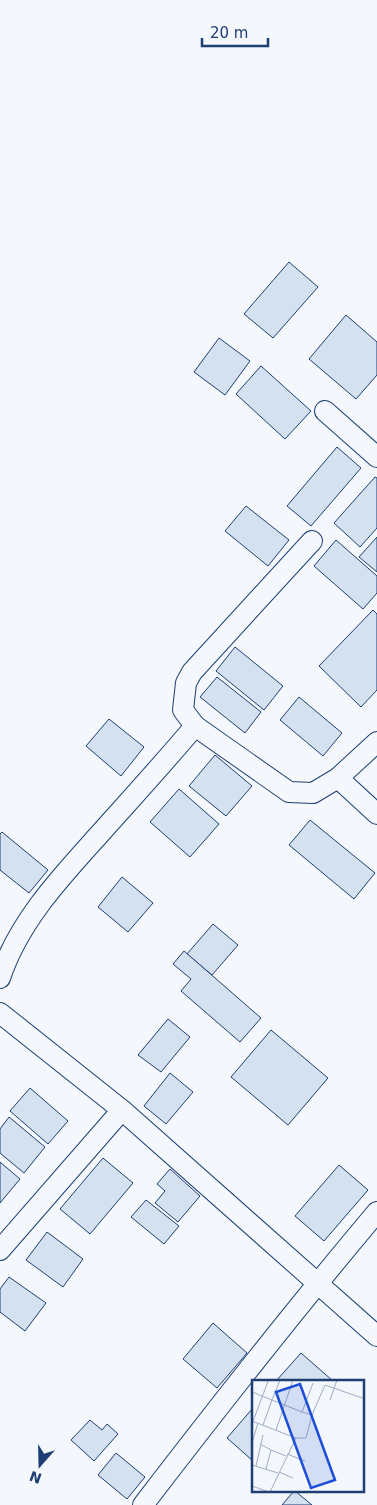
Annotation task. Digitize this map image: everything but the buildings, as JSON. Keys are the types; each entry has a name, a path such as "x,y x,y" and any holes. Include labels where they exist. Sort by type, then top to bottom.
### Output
{"street":[{"path":"325,411 377,457"},
{"path":"312,541 192,672 186,683 183,710 195,726 289,792 313,794 338,778 377,742"},
{"path":"0,978 7,956 51,888 170,757 195,726"},
{"path":"338,778 377,814"},
{"path":"0,1013 122,1110 377,1336"},
{"path":"0,1250 122,1110"},
{"path":"143,1505 212,1414 377,1212"}]}
